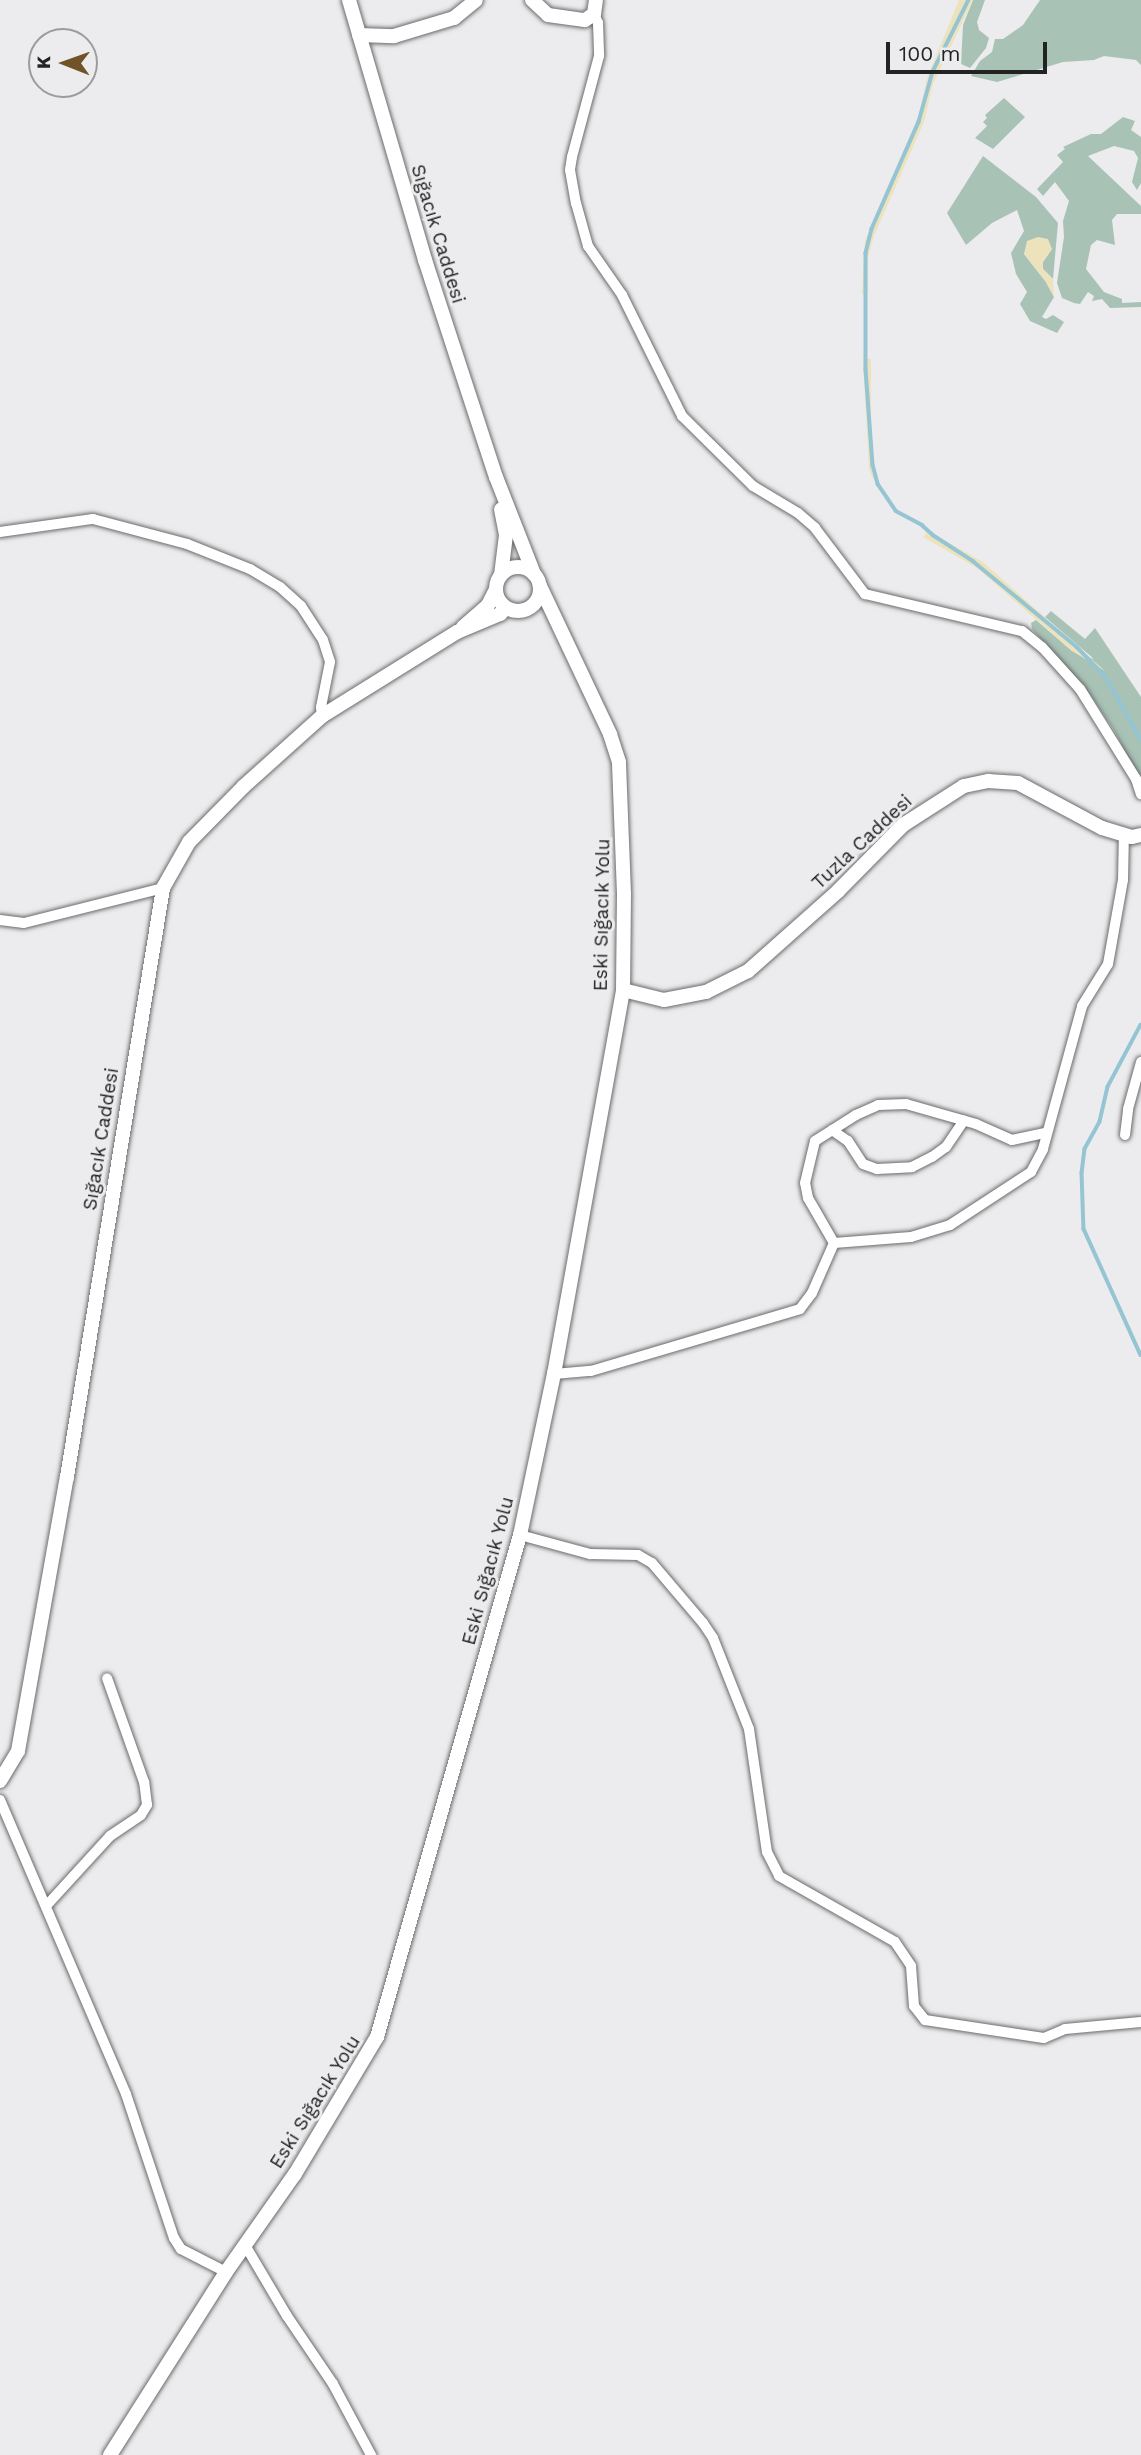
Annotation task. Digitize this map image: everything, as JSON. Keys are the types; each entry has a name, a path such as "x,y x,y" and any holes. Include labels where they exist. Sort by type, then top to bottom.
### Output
{"main road":[{"name":"Sığacık Caddesi","path":"349,0 425,260 496,477"},
{"path":"359,35 394,36 454,18 475,0"},
{"path":"532,0 548,15 564,19 585,20 595,7"},
{"path":"457,632 488,605 498,582 506,535 496,477"},
{"name":"Eski Sığacık Yolu","path":"110,2455 226,2272 295,2174 377,2037 520,1535 554,1374 622,990 624,894 619,762 610,734 537,580 496,477"},
{"path":"457,632 537,600 537,580 528,569 513,567 498,582"},
{"path":"498,582 501,603 557,625"},
{"name":"Sığacık Caddesi","path":"0,1781 18,1751 67,1477 163,888 189,842 244,786 322,716 457,632"},
{"name":"Tuzla Caddesi","path":"622,990 664,1000 706,992 748,971 838,891 903,825 964,786 988,781 1017,783 1101,828 1141,835"}],"street":[{"path":"595,7 599,56 570,170 576,203 588,246 622,295 682,416 753,485 798,513 815,528 865,594 879,600 1022,631 1042,647 1080,689 1136,779 1141,794"},
{"path":"0,533 93,519 187,544 250,569 280,587 301,606 323,640 330,662 321,707 322,716"},
{"path":"834,1243 911,1237 950,1224 1031,1172 1046,1133 1082,1006 1108,964 1123,880 1124,834"},
{"path":"0,920 24,923 163,888"},
{"path":"1125,1135 1128,1109 1141,1062"},
{"path":"834,1243 808,1198 806,1183 815,1141 878,1105 906,1104 964,1120 1012,1140 1046,1133"},
{"path":"832,1130 848,1141 863,1164 877,1170 912,1167 932,1157 946,1147 964,1120"},
{"path":"554,1374 591,1371 800,1309 812,1293 834,1243"},
{"path":"520,1535 590,1554 638,1555 652,1563 703,1623 713,1638 749,1729 767,1852 779,1876 895,1942 911,1966 914,2006 925,2020 1044,2038 1065,2029 1141,2022"},
{"path":"47,1905 110,1836 141,1815 147,1805 144,1782 107,1678"},
{"path":"0,1800 126,2094 174,2238 181,2249 226,2272"},
{"path":"0,1813 9,1822"},
{"path":"245,2245 287,2316 333,2385 370,2455"}],"green space":[{"path":"973,0 985,0 977,22 979,30 989,38 986,48 970,68 961,64 963,25"},
{"path":"1040,0 1141,0 1141,65 1136,60 1104,56 1094,60 1063,62 997,82 971,76 980,61 992,52 995,39 1003,39 1023,25"},
{"path":"1004,98 1025,117 993,149 975,138 987,126 983,122 987,118 985,115"},
{"path":"1123,117 1135,121 1131,130 1141,137 1141,183 1137,190 1132,182 1138,158 1134,151 1114,146 1088,156 1141,206 1141,214 1117,214 1112,220 1115,245 1097,240 1091,245 1086,269 1104,292 1122,299 1122,303 1141,302 1141,307 1110,308 1102,299 1092,301 1094,296 1088,292 1080,304 1074,303 1062,298 1057,283 1064,237 1063,221 1069,201 1055,182 1043,196 1037,189 1063,162 1057,155 1065,149 1063,147 1091,134 1101,134"},
{"path":"983,156 1036,197 1058,223 1053,279 1043,269 1043,262 1052,249 1024,254 1054,297 1042,317 1046,319 1053,315 1064,322 1057,333 1030,321 1020,304 1027,292 1016,274 1011,253 1024,231 1017,210 992,223 966,245 947,213"},
{"path":"1051,611 1085,639 1095,628 1141,697 1141,783 1114,730 1089,693 1032,629 1031,623 1036,620 1072,651 1094,659 1045,617"}],"sand":[{"path":"959,0 973,0 933,84 924,122 874,236 868,257 868,293 862,295 865,241 915,132 927,78"},
{"path":"1038,237 1048,239 1052,249 1043,262 1043,269 1053,279 1054,297 1024,254 1027,241"},
{"path":"863,358 871,359 871,456 878,479 873,479 869,469"},
{"path":"928,531 983,562 1105,671 1072,651 977,568 923,537"}],"waterway":[{"path":"969,0 933,72 919,122 872,229 866,253 866,370 873,465 878,484 896,511 922,525 973,561 1077,647 1106,677 1141,740"},
{"path":"1141,1025 1108,1087 1100,1122 1085,1149 1082,1173 1084,1229 1141,1355"}]}
